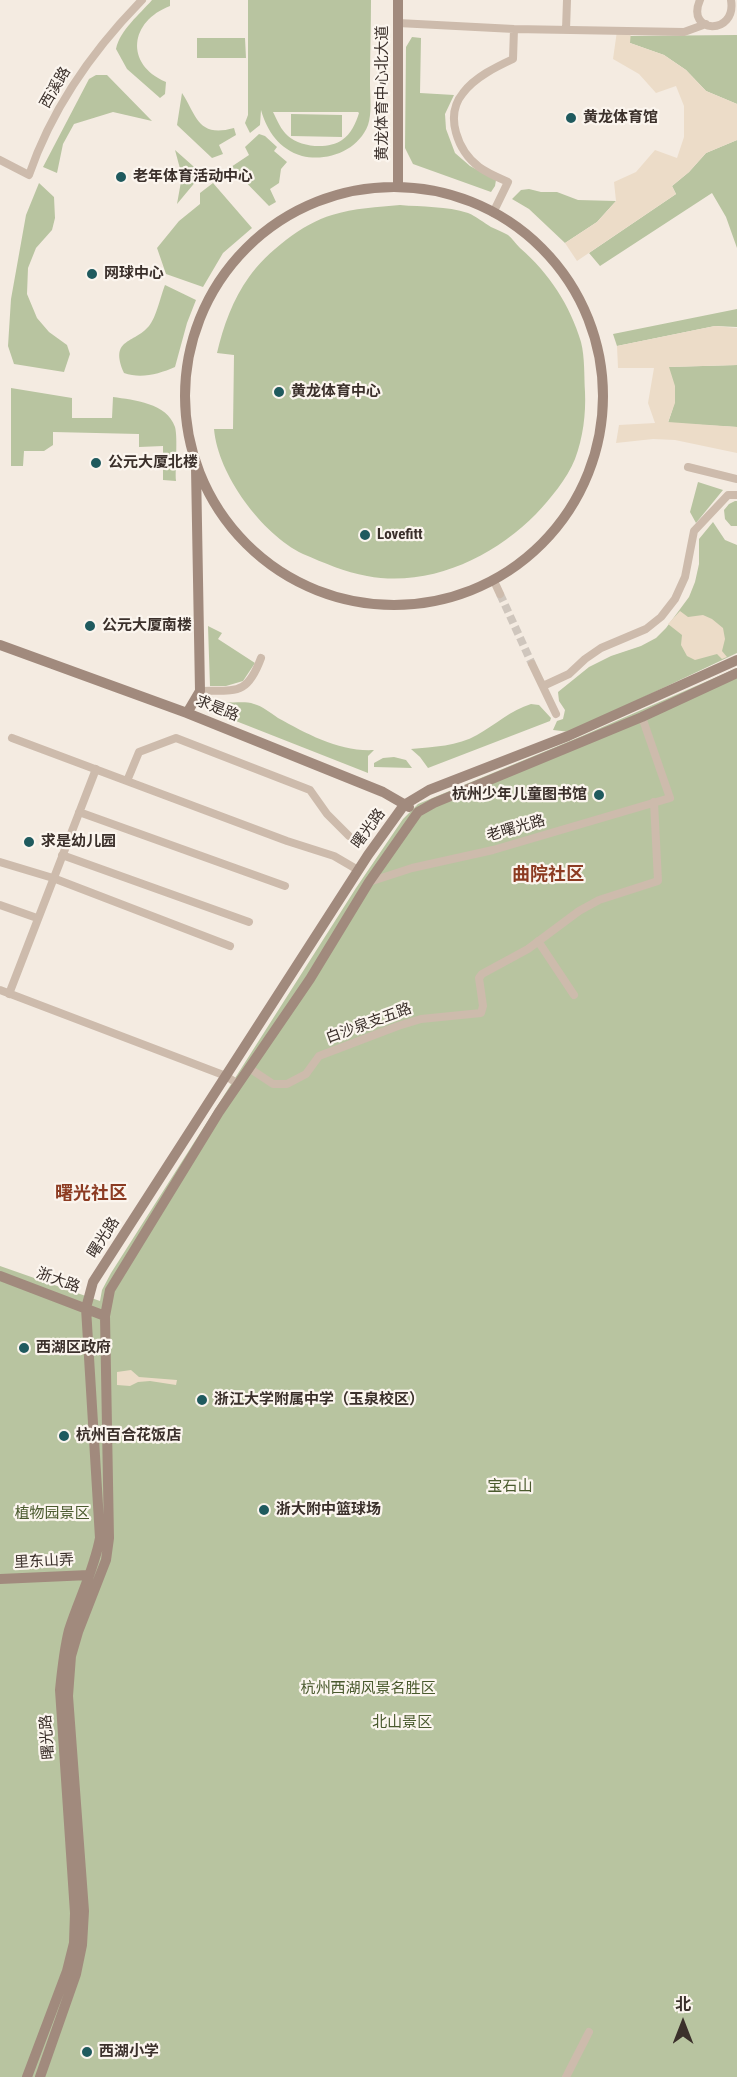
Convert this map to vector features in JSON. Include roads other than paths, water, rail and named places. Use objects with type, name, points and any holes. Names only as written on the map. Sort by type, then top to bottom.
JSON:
[{"type":"main road","name":"黄龙体育中心北大道","points":[[398,0],[398,186]]},
{"type":"main road","points":[[187,713],[200,690],[196,462],[190,431],[187,382],[190,350],[206,302],[222,274],[267,228],[316,204],[351,191],[398,186],[439,192],[493,213],[510,222],[532,239],[549,255],[573,285],[595,337],[604,388],[602,425],[593,463],[581,491],[537,549],[514,569],[494,581],[439,599],[403,604],[358,603],[314,591],[252,549],[219,515],[196,462]]},
{"type":"main road","name":"求是路","points":[[0,645],[187,713],[382,792],[418,812]]},
{"type":"main road","name":"曙光路","points":[[27,2077],[67,1971],[74,1943],[75,1912],[60,1690],[69,1630],[96,1559],[100,1538],[86,1308],[93,1282],[358,870],[405,805],[429,790],[568,736],[737,660]]},
{"type":"main road","name":"曙光路","points":[[40,2077],[76,1974],[82,1945],[84,1911],[68,1696],[71,1656],[106,1560],[110,1538],[105,1316],[110,1290],[238,1084],[310,979],[369,882],[418,812],[434,803],[642,717],[737,673]]},
{"type":"main road","name":"浙大路","points":[[0,1276],[105,1316]]},
{"type":"main road","name":"里东山弄","points":[[0,1579],[89,1575]]},
{"type":"street","name":"西溪路","points":[[0,160],[29,175],[35,157],[77,76],[117,25],[142,0]]},
{"type":"street","points":[[566,30],[567,0]]},
{"type":"street","points":[[700,0],[699,16],[712,27],[728,22],[735,12],[731,0]]},
{"type":"street","points":[[398,23],[514,29],[684,32],[706,24]]},
{"type":"street","points":[[493,213],[508,182],[479,167],[464,151],[455,130],[455,111],[462,93],[478,79],[513,59],[514,29]]},
{"type":"street","points":[[687,467],[737,479]]},
{"type":"street","points":[[543,686],[569,675],[585,659],[602,648],[645,629],[661,617],[675,599],[685,577],[694,531],[728,495],[737,495]]},
{"type":"street","points":[[494,581],[500,594]]},
{"type":"street","points":[[200,690],[234,690],[248,684],[261,658]]},
{"type":"street","points":[[532,664],[556,714]]},
{"type":"street","name":"老曙光路","points":[[369,882],[412,868],[493,850],[670,798],[642,717]]},
{"type":"street","points":[[12,738],[286,841],[334,856],[358,870]]},
{"type":"street","points":[[127,781],[139,752],[176,738],[310,790],[327,814],[349,836]]},
{"type":"street","points":[[9,994],[96,769]]},
{"type":"street","points":[[574,995],[538,941],[579,911],[599,900],[658,881],[654,802]]},
{"type":"street","points":[[79,812],[285,886]]},
{"type":"street","points":[[62,855],[249,922]]},
{"type":"street","points":[[0,862],[53,878],[230,946]]},
{"type":"street","points":[[0,905],[37,918]]},
{"type":"street","name":"白沙泉支五路","points":[[249,1068],[273,1084],[287,1084],[306,1074],[319,1056],[387,1030],[421,1019],[481,1012],[483,1006],[478,978],[538,941]]},
{"type":"street","points":[[0,990],[226,1076],[238,1084]]},
{"type":"street","points":[[566,2077],[589,2032]]},
{"type":"tunnel","points":[[500,594],[532,664]]},
{"type":"place","name":"黄龙体育馆","points":[[571,118]]},
{"type":"place","name":"老年体育活动中心","points":[[121,177]]},
{"type":"place","name":"网球中心","points":[[92,274]]},
{"type":"place","name":"黄龙体育中心","points":[[279,392]]},
{"type":"place","name":"公元大厦北楼","points":[[96,463]]},
{"type":"place","name":"Lovefitt","points":[[365,535]]},
{"type":"place","name":"公元大厦南楼","points":[[90,626]]},
{"type":"place","name":"杭州少年儿童图书馆","points":[[599,795]]},
{"type":"place","name":"求是幼儿园","points":[[29,842]]},
{"type":"place","name":"西湖区政府","points":[[24,1348]]},
{"type":"place","name":"浙江大学附属中学（玉泉校区）","points":[[202,1400]]},
{"type":"place","name":"杭州百合花饭店","points":[[64,1436]]},
{"type":"place","name":"浙大附中篮球场","points":[[264,1510]]},
{"type":"place","name":"西湖小学","points":[[87,2052]]},
{"type":"district","name":"曲院社区","points":[[548,875]]},
{"type":"district","name":"曙光社区","points":[[91,1194]]},
{"type":"park label","name":"宝石山","points":[[510,1487]]},
{"type":"park label","name":"植物园景区","points":[[52,1514]]},
{"type":"park label","name":"杭州西湖风景名胜区","points":[[368,1689]]},
{"type":"park label","name":"北山景区","points":[[402,1723]]}]
